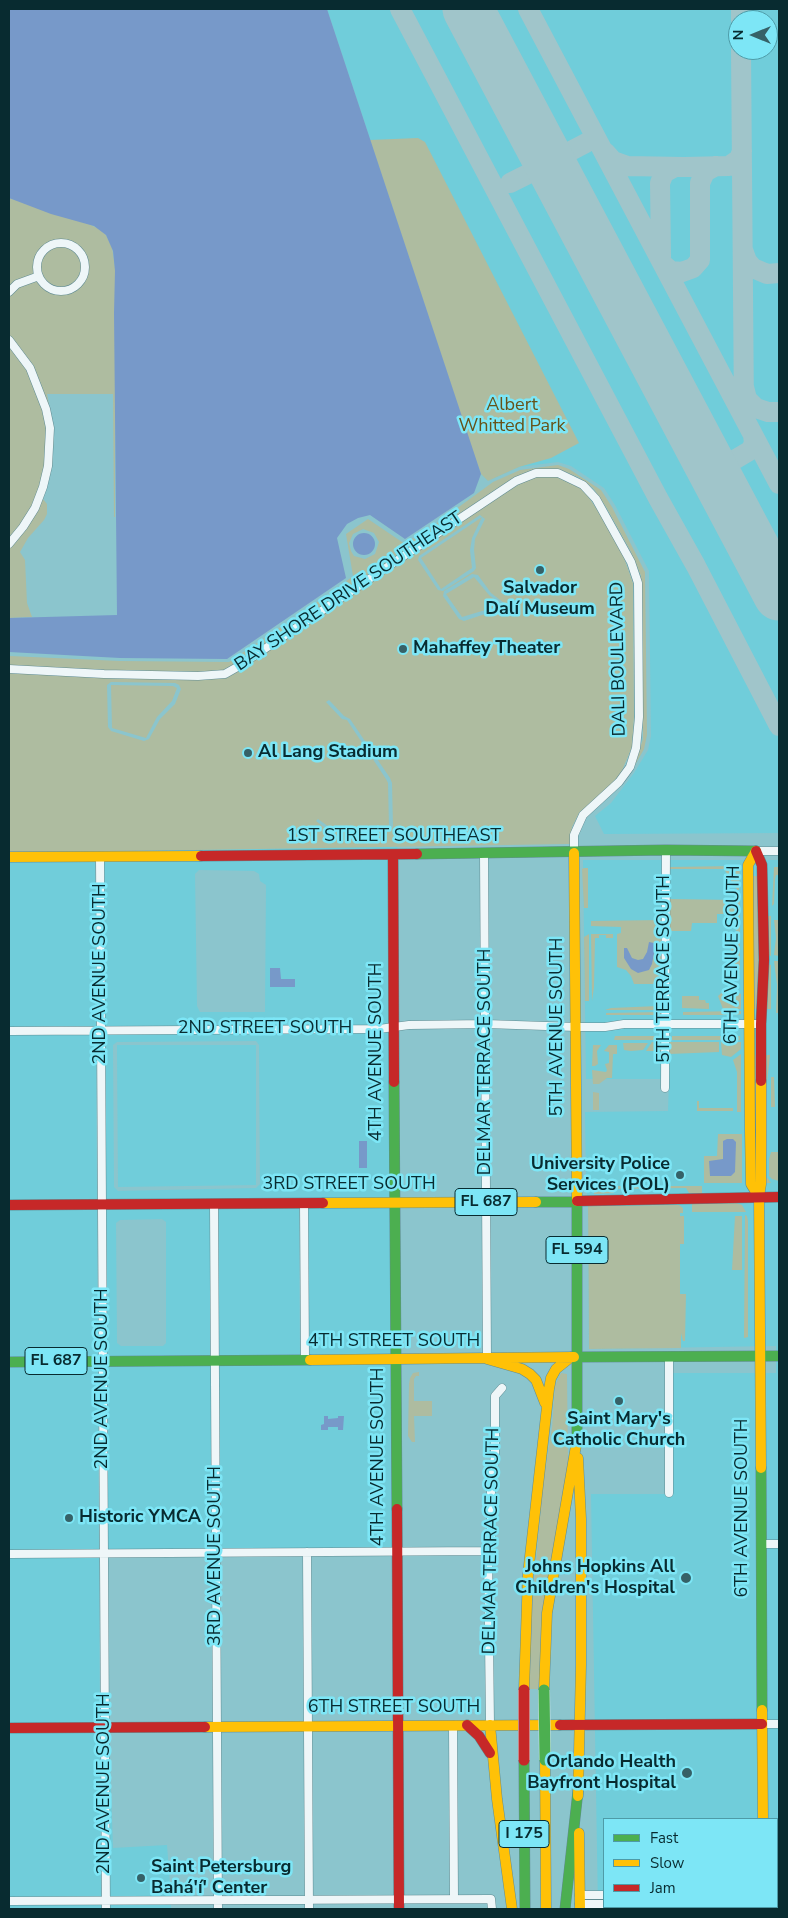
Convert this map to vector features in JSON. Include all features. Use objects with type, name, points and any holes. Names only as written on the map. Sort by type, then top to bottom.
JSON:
[{"type":"main road","name":"1ST STREET SOUTHEAST","points":[[9,857],[393,855],[666,850],[756,851]]},
{"type":"main road","name":"6TH AVENUE SOUTH","points":[[756,851],[762,866],[764,960],[755,1024],[761,1184],[759,1197],[759,1356],[763,1818]]},
{"type":"main road","name":"5TH AVENUE SOUTH","points":[[574,852],[577,1202]]},
{"type":"main road","name":"4TH AVENUE SOUTH","points":[[393,855],[399,1904]]},
{"type":"main road","name":"3RD STREET SOUTH","points":[[9,1205],[577,1202],[779,1197]]},
{"type":"main road","name":"FL 594","points":[[577,1202],[574,1357],[577,1440]]},
{"type":"main road","name":"4TH STREET SOUTH","points":[[9,1362],[779,1356]]},
{"type":"main road","points":[[547,1411],[551,1378],[561,1364],[574,1357]]},
{"type":"main road","points":[[487,1359],[522,1369],[530,1374],[536,1380],[547,1411]]},
{"type":"main road","name":"I 175","points":[[525,1909],[524,1690],[528,1574],[547,1411]]},
{"type":"main road","points":[[577,1440],[581,1519],[578,1791],[579,1903]]},
{"type":"main road","name":"I 175","points":[[546,1909],[544,1690],[547,1613],[577,1440]]},
{"type":"main road","name":"6TH STREET SOUTH","points":[[9,1728],[762,1724]]},
{"type":"main road","points":[[467,1725],[482,1739],[492,1756]]},
{"type":"main road","points":[[490,1725],[492,1756],[512,1909]]},
{"type":"main road","points":[[565,1909],[578,1791]]},
{"type":"street","points":[[64,243],[75,247],[84,260],[83,277],[76,286],[66,290],[50,288],[39,276],[38,265],[41,254],[54,244],[64,243]]},
{"type":"street","points":[[9,292],[17,284],[39,276]]},
{"type":"street","points":[[9,340],[30,368],[38,385],[50,428],[48,466],[38,501],[23,527],[9,544]]},
{"type":"street","name":"DALI BOULEVARD","points":[[504,489],[526,476],[548,472],[563,475],[583,484],[590,490],[602,509],[627,553],[637,577],[639,717],[636,748],[630,767],[619,782],[583,814],[574,836],[574,852]]},
{"type":"street","name":"BAY SHORE DRIVE SOUTHEAST","points":[[9,670],[203,676],[225,674],[504,489]]},
{"type":"street","name":"5TH TERRACE SOUTH","points":[[665,1088],[666,850]]},
{"type":"street","name":"1ST STREET SOUTHEAST","points":[[756,851],[779,851]]},
{"type":"street","name":"DELMAR TERRACE SOUTH","points":[[484,854],[487,1359]]},
{"type":"street","name":"2ND AVENUE SOUTH","points":[[100,857],[106,1905]]},
{"type":"street","name":"2ND STREET SOUTH","points":[[9,1031],[379,1029],[394,1026],[486,1024],[576,1027],[666,1023],[755,1024]]},
{"type":"street","points":[[304,1203],[305,1360]]},
{"type":"street","name":"3RD AVENUE SOUTH","points":[[214,1204],[218,1909]]},
{"type":"street","points":[[669,1357],[670,1493]]},
{"type":"street","name":"DELMAR TERRACE SOUTH","points":[[490,1725],[488,1551],[491,1536],[491,1486],[495,1455],[495,1396],[502,1388]]},
{"type":"street","points":[[761,1544],[779,1544]]},
{"type":"street","points":[[9,1554],[488,1551]]},
{"type":"street","points":[[307,1552],[309,1909]]},
{"type":"street","name":"6TH STREET SOUTH","points":[[762,1724],[779,1724]]},
{"type":"street","points":[[453,1725],[454,1899]]},
{"type":"street","points":[[579,1903],[603,1895]]},
{"type":"street","points":[[9,1901],[106,1905],[218,1900],[309,1900],[399,1904],[454,1899],[492,1899],[492,1909]]},
{"type":"street","points":[[579,1903],[603,1904]]},
{"type":"shaded area","points":[[9,9],[327,9],[481,474],[474,493],[405,539],[370,515],[358,518],[347,524],[337,538],[346,578],[227,659],[120,658],[9,652],[9,618],[117,615],[115,271],[113,251],[106,235],[94,226],[51,214],[9,198]]},
{"type":"shaded area","points":[[327,9],[779,9],[779,833],[604,834],[595,816],[611,803],[634,773],[648,750],[651,736],[649,571],[615,505],[604,488],[571,466],[558,462],[519,467],[488,481],[481,474]]},
{"type":"shaded area","points":[[364,533],[372,536],[375,544],[372,552],[364,555],[356,552],[353,544],[356,536]]},
{"type":"shaded area","points":[[397,846],[398,851],[9,853]]},
{"type":"shaded area","points":[[389,859],[390,1025],[105,1026],[104,861]],"holes":[[[199,870],[254,871],[259,874],[260,881],[266,885],[265,1012],[200,1012],[197,1006],[195,874]]]},
{"type":"shaded area","points":[[583,860],[779,860],[779,1909],[598,1909],[591,1494],[672,1494],[673,1373],[776,1373],[776,1346],[589,1349],[585,1112],[668,1111],[669,1079],[586,1079]]},
{"type":"shaded area","points":[[9,861],[95,861],[96,1026],[9,1027]]},
{"type":"shaded area","points":[[649,942],[654,943],[655,948],[652,964],[649,970],[638,973],[631,969],[624,958],[624,948],[627,948],[632,958],[643,959]]},
{"type":"shaded area","points":[[270,968],[280,968],[281,979],[295,979],[295,987],[270,987]]},
{"type":"shaded area","points":[[390,1032],[391,1199],[106,1200],[105,1034]],"holes":[[[256,1041],[259,1045],[260,1184],[256,1188],[118,1191],[114,1187],[113,1045],[117,1042]]]},
{"type":"shaded area","points":[[96,1034],[97,1200],[9,1201],[9,1035]]},
{"type":"shaded area","points":[[117,1045],[256,1045],[256,1185],[118,1187]]},
{"type":"shaded area","points":[[733,1139],[736,1142],[735,1172],[731,1176],[710,1176],[709,1161],[723,1159],[723,1141]]},
{"type":"shaded area","points":[[359,1141],[367,1141],[367,1168],[359,1168]]},
{"type":"shaded area","points":[[299,1207],[300,1356],[219,1357],[219,1208]]},
{"type":"shaded area","points":[[308,1207],[391,1207],[392,1356],[309,1356]]},
{"type":"shaded area","points":[[97,1208],[98,1357],[9,1358],[9,1209]]},
{"type":"shaded area","points":[[106,1208],[210,1208],[210,1357],[107,1357]],"holes":[[[162,1219],[166,1222],[166,1343],[163,1346],[121,1346],[117,1343],[116,1223],[120,1220]]]},
{"type":"shaded area","points":[[211,1364],[212,1549],[108,1549],[107,1365]]},
{"type":"shaded area","points":[[219,1364],[392,1364],[393,1548],[221,1549]]},
{"type":"shaded area","points":[[98,1365],[99,1550],[9,1550],[9,1366]]},
{"type":"shaded area","points":[[324,1416],[328,1416],[328,1419],[344,1416],[343,1430],[338,1430],[338,1427],[328,1427],[328,1430],[321,1430],[321,1425],[324,1424]]},
{"type":"shaded area","points":[[99,1557],[100,1723],[9,1724],[9,1558]]},
{"type":"shaded area","points":[[100,1731],[101,1897],[9,1897],[9,1732]]},
{"type":"shaded area","points":[[109,1731],[113,1848],[167,1845],[171,1897],[110,1897]]},
{"type":"shaded area","points":[[171,1904],[171,1909],[110,1909],[110,1905]]},
{"type":"shaded area","points":[[9,1905],[101,1905],[101,1909],[9,1909]]},
{"type":"green space","name":"Albert Whitted Park","points":[[418,138],[425,142],[579,443],[551,458],[519,467],[488,481],[481,474],[473,452],[370,140]]},
{"type":"green space","points":[[9,198],[89,224],[106,235],[112,247],[115,267],[115,517],[113,394],[47,394],[54,432],[52,467],[43,499],[47,504],[47,514],[28,538],[20,552],[25,560],[27,603],[32,617],[9,618]]},
{"type":"green space","points":[[558,465],[569,469],[601,490],[612,507],[645,572],[647,735],[644,749],[634,767],[643,739],[641,576],[631,552],[593,488],[578,477],[558,469],[535,469],[513,478],[237,663],[223,670],[198,672],[10,666],[10,656],[120,661],[229,662],[353,576],[346,534],[368,519],[406,543],[413,538],[415,539],[493,482],[520,470]],"holes":[[[363,529],[374,533],[379,542],[375,554],[365,559],[354,556],[349,543],[353,534]]]},
{"type":"green space","points":[[537,477],[557,477],[586,493],[623,555],[633,583],[634,717],[632,747],[621,773],[609,787],[579,813],[572,827],[570,844],[9,853],[10,673],[104,678],[198,680],[226,678],[518,484]],"holes":[[[480,515],[485,519],[475,539],[476,568],[443,591],[438,590],[418,560],[419,556]],[[472,574],[478,575],[491,593],[504,603],[503,608],[464,621],[459,619],[443,596],[444,591]],[[111,682],[175,683],[181,689],[175,704],[160,719],[149,739],[144,741],[111,731],[108,727],[107,685]],[[329,700],[344,716],[350,719],[390,778],[392,783],[393,827],[389,830],[329,831],[316,821],[318,819],[329,827],[389,827],[388,783],[386,779],[347,720],[342,719],[326,702]]]},
{"type":"green space","points":[[482,517],[472,538],[470,550],[472,568],[441,589],[421,558]]},
{"type":"green space","points":[[474,577],[489,595],[502,605],[462,617],[446,594]]},
{"type":"green space","points":[[111,685],[173,686],[177,688],[172,701],[157,717],[146,738],[112,728]]},
{"type":"green space","points":[[740,866],[739,890],[737,890],[724,869],[669,869],[668,867]]},
{"type":"green space","points":[[774,867],[779,867],[779,875],[776,875],[775,879],[774,904],[772,906]]},
{"type":"green space","points":[[588,868],[588,908],[584,908],[582,869]]},
{"type":"green space","points":[[751,876],[757,876],[757,902],[760,918],[761,966],[756,1009],[752,1009]]},
{"type":"green space","points":[[735,896],[740,896],[740,935],[734,928],[731,928],[731,916],[727,914],[717,914],[717,923],[692,923],[691,931],[670,931],[669,899],[735,900]]},
{"type":"green space","points":[[767,916],[771,916],[771,956],[767,955]]},
{"type":"green space","points":[[662,920],[663,984],[634,984],[626,970],[617,967],[617,934],[621,933],[621,927],[591,926],[591,921]]},
{"type":"green space","points":[[774,920],[779,920],[779,956],[774,955],[776,938]]},
{"type":"green space","points":[[589,934],[589,1001],[585,1001],[584,937]]},
{"type":"green space","points":[[591,934],[613,934],[613,938],[599,935],[599,938],[595,938],[592,1001]]},
{"type":"green space","points":[[733,942],[740,942],[740,975],[731,975],[731,946]]},
{"type":"green space","points":[[774,961],[779,961],[779,1013],[776,1013],[777,985]]},
{"type":"green space","points":[[767,964],[771,965],[771,1009],[764,1009]]},
{"type":"green space","points":[[728,987],[741,994],[741,1009],[723,1009],[718,996]]},
{"type":"green space","points":[[682,996],[699,996],[699,1000],[705,1000],[706,1003],[709,1003],[709,1009],[682,1008]]},
{"type":"green space","points":[[660,1002],[663,1002],[662,1010],[605,1010],[611,1008],[659,1006]]},
{"type":"green space","points":[[741,1011],[741,1014],[737,1015],[683,1015],[683,1012]]},
{"type":"green space","points":[[662,1012],[661,1015],[606,1015],[606,1013]]},
{"type":"green space","points":[[615,1036],[664,1036],[664,1040],[614,1040]]},
{"type":"green space","points":[[672,1036],[740,1036],[740,1040],[672,1040]]},
{"type":"green space","points":[[652,1042],[662,1043],[662,1051],[646,1051]]},
{"type":"green space","points":[[669,1042],[719,1042],[719,1052],[669,1054]]},
{"type":"green space","points":[[721,1042],[741,1042],[741,1049],[731,1057],[722,1055]]},
{"type":"green space","points":[[623,1043],[648,1043],[643,1050],[631,1051],[624,1050]]},
{"type":"green space","points":[[593,1045],[601,1045],[597,1051],[598,1064],[595,1066],[592,1066]]},
{"type":"green space","points":[[609,1045],[617,1045],[617,1054],[613,1054],[612,1078],[607,1078],[599,1084],[593,1084],[592,1070],[606,1072],[607,1070],[605,1064],[609,1063],[609,1052],[604,1051]]},
{"type":"green space","points":[[741,1054],[741,1112],[737,1112],[737,1072],[733,1060]]},
{"type":"green space","points":[[753,1055],[758,1055],[756,1135],[753,1117]]},
{"type":"green space","points":[[764,1055],[770,1055],[767,1083],[766,1176],[771,1183],[765,1183]]},
{"type":"green space","points":[[771,1077],[774,1077],[775,1107],[771,1107]]},
{"type":"green space","points":[[593,1092],[599,1093],[599,1110],[593,1110]]},
{"type":"green space","points":[[697,1101],[699,1101],[699,1108],[733,1108],[733,1111],[697,1111]]},
{"type":"green space","points":[[718,1134],[742,1134],[742,1183],[704,1183],[704,1156],[717,1156]]},
{"type":"green space","points":[[771,1152],[779,1152],[779,1181],[769,1176]]},
{"type":"green space","points":[[594,1186],[702,1186],[702,1193],[689,1193],[686,1188],[614,1189],[614,1193],[594,1194]]},
{"type":"green space","points":[[692,1203],[736,1203],[742,1205],[746,1212],[692,1212]]},
{"type":"green space","points":[[679,1205],[683,1208],[683,1213],[680,1213],[680,1216],[684,1216],[684,1244],[680,1244],[680,1294],[686,1294],[685,1341],[683,1341],[681,1333],[681,1348],[589,1349],[588,1206]]},
{"type":"green space","points":[[745,1215],[748,1221],[748,1337],[744,1338]]},
{"type":"green space","points":[[735,1216],[742,1216],[742,1270],[732,1270]]},
{"type":"green space","points":[[419,1372],[419,1376],[416,1376],[414,1379],[414,1401],[432,1401],[432,1416],[414,1416],[415,1442],[412,1442],[408,1436],[409,1384],[413,1373]]},
{"type":"green space","points":[[561,1373],[567,1374],[568,1463],[538,1689],[529,1689],[529,1640],[543,1484],[552,1428],[555,1386]]},
{"type":"taxiway","points":[[400,9],[779,726]]},
{"type":"taxiway","points":[[528,9],[779,484]]},
{"type":"taxiway","points":[[741,60],[744,413]]},
{"type":"taxiway","points":[[563,155],[586,143]]},
{"type":"taxiway","points":[[542,149],[543,161],[534,171],[547,169],[556,175]]},
{"type":"taxiway","points":[[542,149],[552,155],[563,155],[556,164],[556,175]]},
{"type":"taxiway","points":[[605,152],[613,161],[627,166],[684,167],[729,166],[739,159],[742,151]]},
{"type":"taxiway","points":[[664,265],[671,271],[682,272],[693,268],[700,260],[700,183],[705,172],[716,166]]},
{"type":"taxiway","points":[[661,257],[660,183],[664,173],[675,167]]},
{"type":"taxiway","points":[[510,183],[534,171]]},
{"type":"taxiway","points":[[743,250],[747,261],[753,268],[767,274],[779,273]]},
{"type":"taxiway","points":[[744,387],[747,399],[756,408],[768,412],[779,412]]},
{"type":"taxiway","points":[[724,466],[751,450],[754,443],[753,435]]},
{"type":"taxiway","points":[[703,451],[712,463],[724,466],[719,473],[720,484]]},
{"type":"runway","points":[[468,9],[779,595]]},
{"type":"traffic: fast","points":[[417,854],[666,850],[756,851]]},
{"type":"traffic: fast","points":[[394,1082],[397,1509]]},
{"type":"traffic: fast","points":[[536,1202],[577,1202],[577,1440]]},
{"type":"traffic: fast","points":[[578,1357],[779,1356]]},
{"type":"traffic: fast","points":[[9,1362],[310,1360]]},
{"type":"traffic: fast","points":[[761,1468],[762,1710]]},
{"type":"traffic: fast","points":[[544,1690],[545,1760]]},
{"type":"traffic: fast","points":[[524,1760],[525,1909]]},
{"type":"traffic: fast","points":[[565,1909],[578,1791]]},
{"type":"traffic: slow","points":[[756,851],[748,865],[750,1131],[751,1184],[759,1197]]},
{"type":"traffic: slow","points":[[574,853],[577,1201]]},
{"type":"traffic: slow","points":[[9,857],[201,856]]},
{"type":"traffic: slow","points":[[761,1081],[761,1184],[759,1197],[761,1468]]},
{"type":"traffic: slow","points":[[323,1203],[536,1202]]},
{"type":"traffic: slow","points":[[524,1690],[528,1574],[549,1389],[551,1378],[556,1369],[571,1357]]},
{"type":"traffic: slow","points":[[310,1360],[574,1357]]},
{"type":"traffic: slow","points":[[487,1359],[522,1369],[530,1374],[536,1380],[545,1403]]},
{"type":"traffic: slow","points":[[544,1690],[547,1613],[577,1440]]},
{"type":"traffic: slow","points":[[578,1458],[581,1519],[581,1665],[578,1796]]},
{"type":"traffic: slow","points":[[762,1710],[763,1818]]},
{"type":"traffic: slow","points":[[490,1725],[497,1799],[512,1909]]},
{"type":"traffic: slow","points":[[205,1727],[560,1725]]},
{"type":"traffic: slow","points":[[545,1760],[546,1909]]},
{"type":"traffic: slow","points":[[579,1833],[580,1909]]},
{"type":"traffic: jam","points":[[756,851],[762,865],[764,960],[761,1081]]},
{"type":"traffic: jam","points":[[201,856],[417,854]]},
{"type":"traffic: jam","points":[[393,855],[394,1082]]},
{"type":"traffic: jam","points":[[577,1201],[779,1197]]},
{"type":"traffic: jam","points":[[9,1205],[323,1203]]},
{"type":"traffic: jam","points":[[397,1509],[399,1909]]},
{"type":"traffic: jam","points":[[524,1690],[524,1760]]},
{"type":"traffic: jam","points":[[560,1725],[762,1724]]},
{"type":"traffic: jam","points":[[467,1725],[479,1736],[490,1753]]},
{"type":"traffic: jam","points":[[9,1728],[205,1727]]},
{"type":"place","name":"Salvador Dalí Museum","points":[[540,570]]},
{"type":"place","name":"Mahaffey Theater","points":[[403,649]]},
{"type":"place","name":"Al Lang Stadium","points":[[248,753]]},
{"type":"place","name":"University Police Services (POL)","points":[[680,1175]]},
{"type":"place","name":"Saint Mary's Catholic Church","points":[[619,1401]]},
{"type":"place","name":"Historic YMCA","points":[[69,1518]]},
{"type":"place","name":"Johns Hopkins All Children's Hospital","points":[[686,1578]]},
{"type":"place","name":"Orlando Health Bayfront Hospital","points":[[687,1773]]},
{"type":"place","name":"Saint Petersburg Bahá'í' Center","points":[[141,1878]]}]
